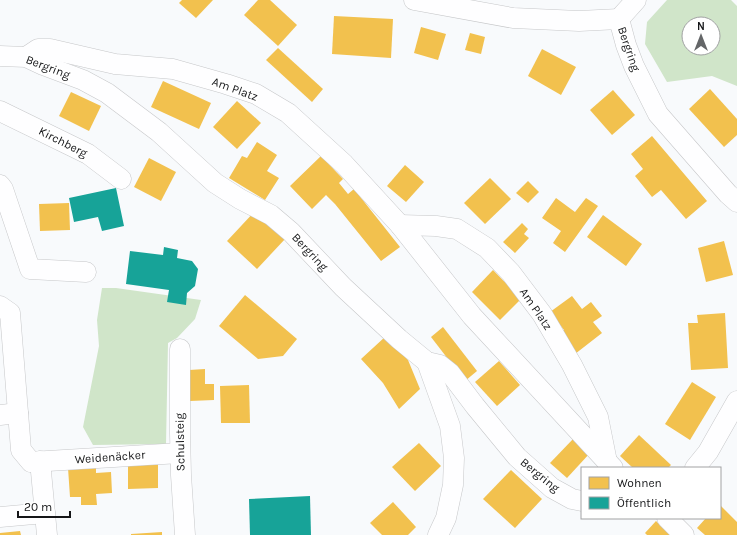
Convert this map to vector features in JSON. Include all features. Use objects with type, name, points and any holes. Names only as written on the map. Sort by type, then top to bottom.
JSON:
[{"type":"street","name":"Bergring","points":[[414,0],[514,18],[579,21],[619,19],[626,46],[634,66],[658,114],[728,194],[737,202]]},
{"type":"street","points":[[619,19],[636,0]]},
{"type":"street","name":"Am Platz","points":[[26,57],[38,49],[50,49],[115,64],[173,69],[256,94],[288,113],[344,164],[400,225],[472,316],[610,465]]},
{"type":"street","name":"Bergring","points":[[0,56],[26,57],[83,80],[107,93],[159,132],[215,183],[240,199],[271,215],[291,232],[343,287],[427,362],[440,365],[450,373],[517,457],[552,488],[572,499],[581,501]]},
{"type":"street","name":"Kirchberg","points":[[0,111],[88,154],[121,179]]},
{"type":"street","points":[[0,185],[3,188],[30,269],[86,272]]},
{"type":"street","name":"Am Platz","points":[[400,225],[436,226],[457,229],[487,248],[511,273],[542,314],[572,365],[598,417],[610,465]]},
{"type":"street","name":"Weidenäcker","points":[[0,306],[10,313],[9,414],[22,450],[31,462],[180,453]]},
{"type":"street","name":"Schulsteig","points":[[180,349],[180,453],[186,535]]},
{"type":"street","points":[[427,362],[450,426],[454,458],[453,485],[446,518],[438,535]]},
{"type":"street","points":[[696,467],[708,452],[737,401]]},
{"type":"street","points":[[40,461],[47,535]]},
{"type":"street","points":[[0,517],[45,513]]},
{"type":"street","points":[[668,519],[684,535]]},
{"type":"green space","points":[[667,0],[731,0],[737,6],[737,86],[712,76],[667,82],[645,44],[647,22]]},
{"type":"green space","points":[[102,288],[116,288],[201,300],[195,319],[177,338],[168,343],[166,444],[93,445],[83,427],[99,346],[97,320]]},
{"type":"building: Wohnen","points":[[182,0],[213,0],[196,18],[179,3]]},
{"type":"building: Wohnen","points":[[258,0],[270,0],[297,25],[278,46],[244,15]]},
{"type":"building: Wohnen","points":[[334,16],[393,19],[391,58],[332,54]]},
{"type":"building: Wohnen","points":[[421,27],[446,34],[438,60],[414,53]]},
{"type":"building: Wohnen","points":[[470,33],[485,37],[481,54],[465,50]]},
{"type":"building: Wohnen","points":[[278,48],[323,89],[312,102],[266,60]]},
{"type":"building: Wohnen","points":[[542,49],[576,67],[561,95],[528,76]]},
{"type":"building: Wohnen","points":[[163,81],[211,103],[199,129],[151,107]]},
{"type":"building: Wohnen","points":[[710,89],[737,119],[737,135],[724,147],[689,109]]},
{"type":"building: Wohnen","points":[[613,90],[635,115],[612,135],[590,110]]},
{"type":"building: Wohnen","points":[[71,92],[101,106],[89,131],[59,116]]},
{"type":"building: Wohnen","points":[[237,101],[261,123],[237,149],[213,127]]},
{"type":"building: Wohnen","points":[[652,136],[707,201],[686,219],[661,190],[652,197],[635,176],[643,169],[631,154]]},
{"type":"building: Wohnen","points":[[257,142],[277,155],[267,171],[279,178],[265,200],[229,178],[242,156],[247,158]]},
{"type":"building: Wohnen","points":[[321,156],[343,179],[339,183],[348,194],[354,189],[400,247],[381,261],[326,195],[312,209],[290,186]]},
{"type":"building: Wohnen","points":[[149,158],[176,172],[161,201],[134,187]]},
{"type":"building: Wohnen","points":[[405,165],[424,182],[406,202],[387,186]]},
{"type":"building: Wohnen","points":[[490,178],[511,199],[485,224],[464,203]]},
{"type":"building: Wohnen","points":[[528,181],[539,192],[528,203],[516,193]]},
{"type":"building: Wohnen","points":[[556,198],[575,212],[586,198],[598,206],[565,252],[553,243],[561,231],[542,218]]},
{"type":"building: Wohnen","points":[[69,203],[70,230],[40,231],[39,204]]},
{"type":"building: Wohnen","points":[[256,210],[286,238],[257,269],[227,241]]},
{"type":"building: Wohnen","points":[[603,215],[642,244],[626,266],[587,237]]},
{"type":"building: Wohnen","points":[[522,223],[528,229],[524,234],[529,238],[515,253],[503,242]]},
{"type":"building: Wohnen","points":[[724,241],[733,275],[706,282],[698,248]]},
{"type":"building: Wohnen","points":[[493,270],[521,299],[500,320],[472,292]]},
{"type":"building: Wohnen","points":[[245,295],[297,339],[283,356],[258,359],[219,326]]},
{"type":"building: Wohnen","points":[[572,296],[582,309],[591,302],[602,316],[593,322],[602,333],[575,354],[559,333],[564,330],[550,312]]},
{"type":"building: Wohnen","points":[[725,313],[728,368],[691,370],[688,323],[698,323],[697,315]]},
{"type":"building: Wohnen","points":[[443,327],[477,371],[465,381],[431,337]]},
{"type":"building: Wohnen","points":[[386,336],[408,360],[420,389],[399,409],[383,383],[361,359]]},
{"type":"building: Wohnen","points":[[499,361],[520,385],[497,406],[475,382]]},
{"type":"building: Wohnen","points":[[205,369],[205,384],[214,384],[214,400],[190,401],[189,370]]},
{"type":"building: Wohnen","points":[[692,382],[716,397],[690,440],[665,424]]},
{"type":"building: Wohnen","points":[[249,385],[250,423],[221,423],[220,386]]},
{"type":"building: Wohnen","points":[[639,435],[671,465],[669,467],[632,467],[620,456]]},
{"type":"building: Wohnen","points":[[574,438],[590,453],[567,478],[550,463]]},
{"type":"building: Wohnen","points":[[419,443],[441,466],[415,491],[392,467]]},
{"type":"building: Wohnen","points":[[128,464],[158,464],[158,488],[128,489]]},
{"type":"building: Wohnen","points":[[96,466],[96,473],[111,472],[112,493],[96,494],[97,505],[81,505],[81,497],[70,497],[68,468]]},
{"type":"building: Wohnen","points":[[511,470],[542,499],[515,528],[483,499]]},
{"type":"building: Wohnen","points":[[393,502],[416,527],[408,535],[382,535],[370,523]]},
{"type":"building: Wohnen","points":[[721,506],[737,522],[737,535],[705,535],[697,528],[705,519],[721,519]]},
{"type":"building: Wohnen","points":[[656,521],[670,535],[647,535],[645,533]]},
{"type":"building: Wohnen","points":[[20,531],[21,535],[0,535],[0,533]]},
{"type":"building: Wohnen","points":[[162,532],[162,535],[131,535],[131,534]]},
{"type":"building: Öffentlich","points":[[116,188],[124,226],[102,231],[98,217],[74,222],[69,198]]},
{"type":"building: Öffentlich","points":[[164,247],[178,250],[177,258],[192,261],[198,269],[195,286],[187,293],[186,305],[167,302],[169,290],[126,284],[130,251],[163,255]]},
{"type":"building: Öffentlich","points":[[310,496],[311,535],[250,535],[249,499]]}]
